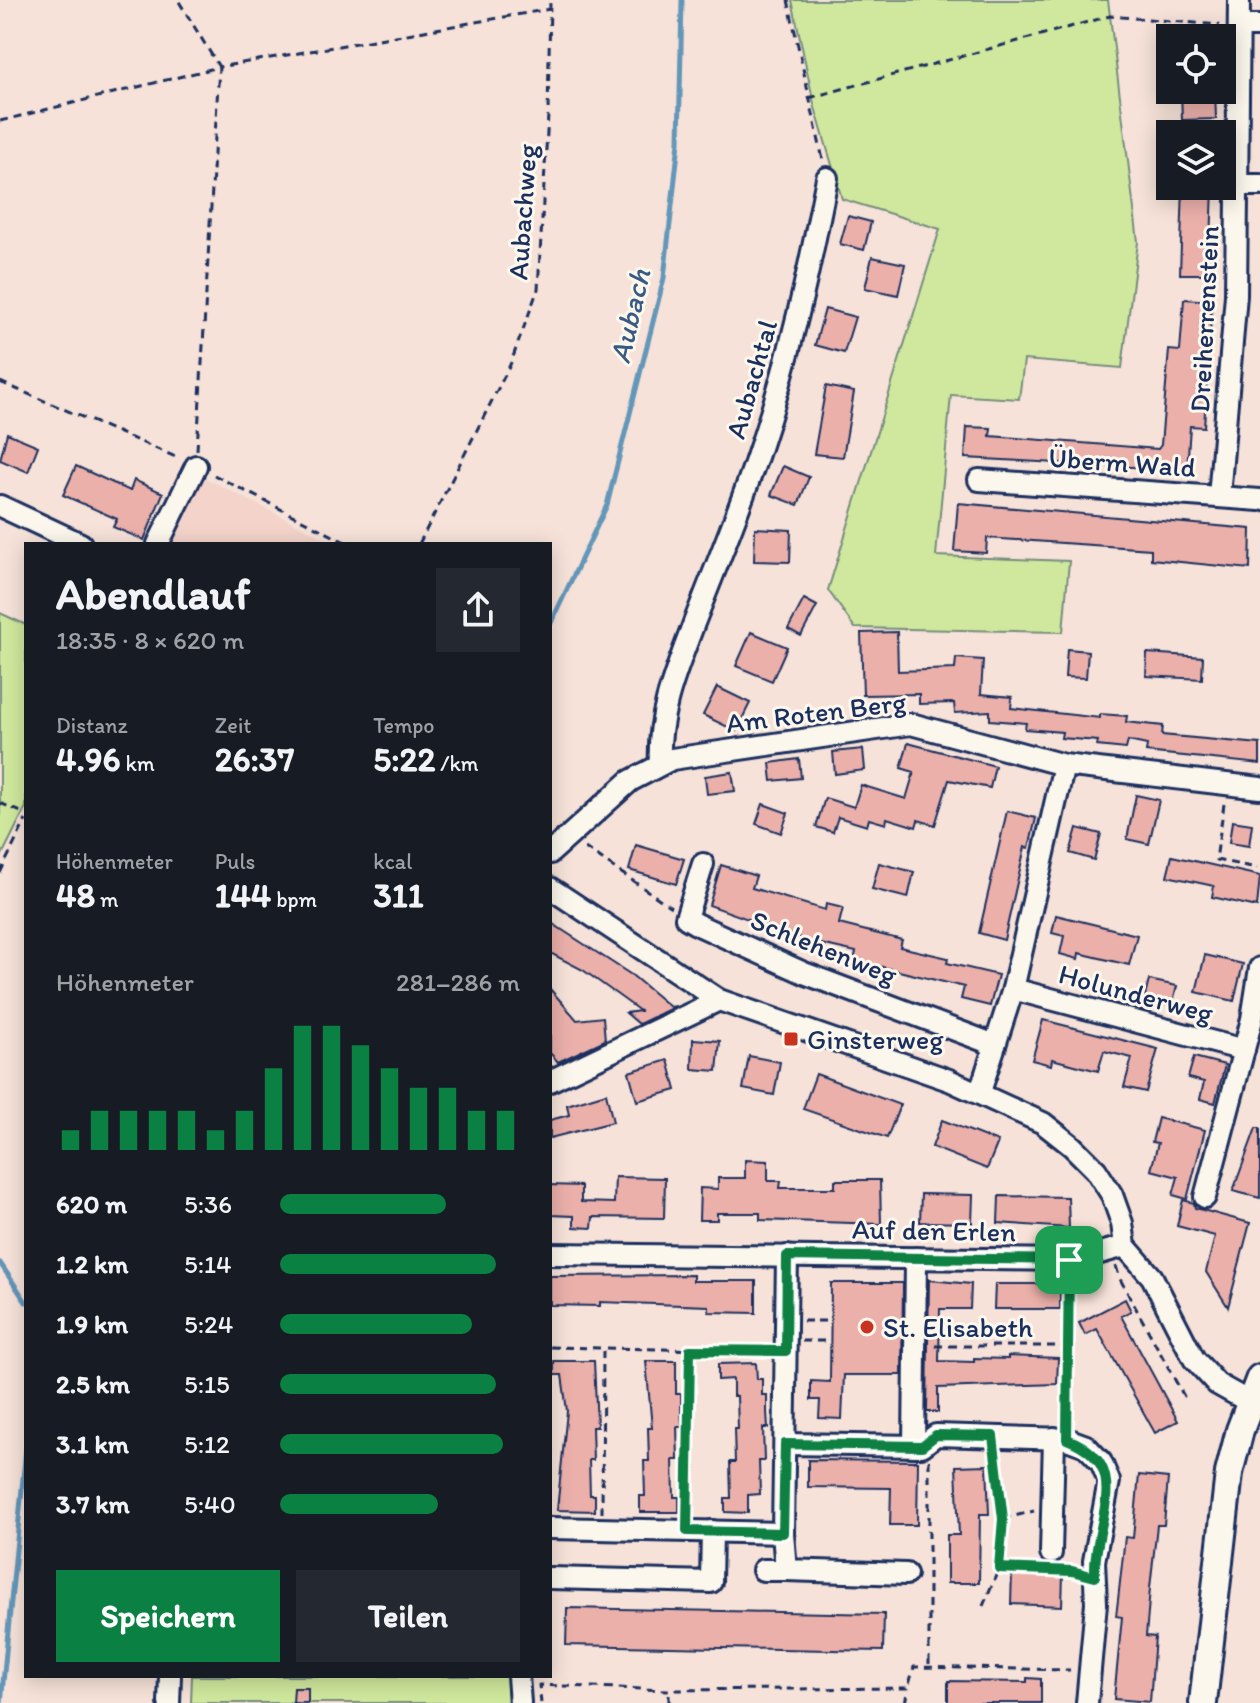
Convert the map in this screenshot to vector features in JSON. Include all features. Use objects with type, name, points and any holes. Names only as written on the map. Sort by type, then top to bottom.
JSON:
[{"type":"main road","points":[[1203,1703],[1229,1473],[1255,1391]]},
{"type":"street","name":"Dreiherrenstein","points":[[1219,497],[1236,295],[1237,185],[1250,26],[1239,0]]},
{"type":"street","name":"Aubachtal","points":[[660,764],[658,731],[677,669],[758,454],[784,373],[827,178]]},
{"type":"street","points":[[1237,185],[1260,185]]},
{"type":"street","points":[[159,542],[196,466]]},
{"type":"street","name":"Überm Wald","points":[[979,480],[1260,500]]},
{"type":"street","points":[[0,506],[77,542]]},
{"type":"street","name":"Am Roten Berg","points":[[552,851],[630,781],[672,759],[911,724],[1064,765],[1260,788]]},
{"type":"street","points":[[980,1092],[1013,989],[1064,765]]},
{"type":"street","points":[[686,918],[703,864]]},
{"type":"street","points":[[552,889],[719,1000],[980,1092],[1043,1123],[1096,1170],[1112,1195],[1122,1223],[1119,1248],[1152,1277],[1204,1371],[1217,1384],[1255,1391]]},
{"type":"street","name":"Schlehenweg","points":[[686,918],[804,973],[995,1045]]},
{"type":"street","name":"Holunderweg","points":[[1205,1197],[1244,1050],[1260,968]]},
{"type":"street","name":"Holunderweg","points":[[1013,989],[1244,1050]]},
{"type":"street","points":[[552,1080],[719,1000]]},
{"type":"street","name":"Auf den Erlen","points":[[552,1254],[1069,1260],[1119,1248]]},
{"type":"street","points":[[786,1570],[783,1533],[787,1256]]},
{"type":"street","points":[[916,1258],[915,1346],[922,1444]]},
{"type":"street","points":[[785,1444],[922,1444],[936,1435],[1060,1438],[1086,1446],[1101,1462],[1109,1481],[1094,1561],[1087,1703]]},
{"type":"street","points":[[1051,1553],[1052,1506],[1060,1438]]},
{"type":"street","points":[[552,1528],[783,1533]]},
{"type":"street","points":[[552,1578],[711,1582],[712,1531]]},
{"type":"street","points":[[763,1570],[906,1574]]},
{"type":"street","points":[[169,1703],[170,1678]]},
{"type":"street","points":[[518,1678],[520,1703]]},
{"type":"path","points":[[178,0],[219,67],[196,466]]},
{"type":"path","name":"Aubachweg","points":[[420,542],[510,365],[538,289],[550,0]]},
{"type":"path","points":[[788,0],[827,178]]},
{"type":"path","points":[[0,121],[219,67],[550,9]]},
{"type":"path","points":[[809,98],[1110,16],[1250,26]]},
{"type":"path","points":[[0,382],[196,466],[345,542]]},
{"type":"path","points":[[1227,784],[1216,860],[1257,868]]},
{"type":"path","points":[[0,803],[24,816]]},
{"type":"path","points":[[0,873],[24,821]]},
{"type":"path","points":[[568,837],[686,918]]},
{"type":"path","points":[[1119,1248],[1120,1279],[1186,1400]]},
{"type":"path","points":[[1060,1438],[1069,1260]]},
{"type":"path","points":[[786,1338],[831,1321]]},
{"type":"path","points":[[552,1347],[690,1350],[786,1338],[831,1341]]},
{"type":"path","points":[[915,1346],[1067,1346]]},
{"type":"path","points":[[602,1529],[603,1348]]},
{"type":"path","points":[[687,1531],[690,1350]]},
{"type":"path","points":[[983,1606],[999,1568],[1003,1519],[993,1436]]},
{"type":"path","points":[[922,1444],[929,1667]]},
{"type":"path","points":[[1003,1519],[1052,1506]]},
{"type":"path","points":[[999,1568],[1072,1571],[1095,1577]]},
{"type":"path","points":[[905,1703],[914,1667],[1090,1671]]},
{"type":"path","points":[[541,1703],[539,1685],[669,1690],[908,1688]]},
{"type":"path","points":[[669,1690],[669,1703]]},
{"type":"shaded area","points":[[189,470],[332,542],[155,542]]},
{"type":"green space","points":[[792,0],[1108,0],[1138,242],[1122,368],[1024,360],[1019,399],[951,395],[936,556],[1069,561],[1063,632],[855,628],[828,590],[940,229],[842,199],[814,104]]},
{"type":"green space","points":[[0,613],[24,624],[24,811],[0,859]]},
{"type":"green space","points":[[192,1678],[513,1678],[515,1703],[191,1703]]},
{"type":"building","points":[[1181,104],[1215,104],[1216,119],[1182,120]]},
{"type":"building","points":[[1183,200],[1213,200],[1210,274],[1180,274]]},
{"type":"building","points":[[848,216],[871,222],[864,250],[840,244]]},
{"type":"building","points":[[872,257],[905,264],[898,295],[865,288]]},
{"type":"building","points":[[1184,299],[1212,301],[1204,427],[1190,426],[1187,470],[965,458],[967,427],[991,428],[990,436],[1158,449],[1161,445],[1169,350],[1180,351]]},
{"type":"building","points":[[825,309],[855,317],[844,353],[815,345]]},
{"type":"building","points":[[826,386],[854,392],[843,457],[814,454]]},
{"type":"building","points":[[7,433],[38,446],[28,472],[0,460]]},
{"type":"building","points":[[76,466],[130,491],[134,480],[163,493],[144,540],[113,527],[117,519],[63,495]]},
{"type":"building","points":[[783,466],[809,477],[798,505],[771,495]]},
{"type":"building","points":[[958,503],[1251,529],[1250,569],[1151,559],[1151,549],[987,538],[986,553],[954,551]]},
{"type":"building","points":[[755,528],[791,530],[790,562],[754,561]]},
{"type":"building","points":[[804,599],[817,606],[801,636],[788,629]]},
{"type":"building","points":[[751,632],[787,647],[772,681],[736,666]]},
{"type":"building","points":[[897,632],[898,671],[955,669],[956,658],[983,660],[981,694],[1012,697],[1011,708],[1100,718],[1100,714],[1127,716],[1126,722],[1163,726],[1162,735],[1260,744],[1260,764],[1146,752],[1147,745],[1128,741],[1126,749],[1097,746],[1098,741],[1061,738],[1062,732],[1025,729],[1026,723],[990,720],[990,711],[955,713],[954,703],[919,704],[919,694],[863,695],[861,633]]},
{"type":"building","points":[[1067,649],[1088,651],[1086,678],[1065,677]]},
{"type":"building","points":[[1147,653],[1203,657],[1202,679],[1146,676]]},
{"type":"building","points":[[717,687],[750,703],[736,731],[703,715]]},
{"type":"building","points":[[908,743],[995,766],[990,788],[949,780],[935,825],[918,820],[916,827],[887,818],[886,824],[869,819],[867,826],[838,817],[833,832],[816,827],[825,798],[854,807],[861,785],[906,799],[914,772],[901,768]]},
{"type":"building","points":[[863,749],[865,770],[835,774],[833,752]]},
{"type":"building","points":[[799,759],[801,778],[772,781],[770,763]]},
{"type":"building","points":[[732,772],[735,791],[707,794],[705,776]]},
{"type":"building","points":[[1136,795],[1159,800],[1149,844],[1127,839]]},
{"type":"building","points":[[763,804],[788,813],[781,833],[756,824]]},
{"type":"building","points":[[1007,811],[1036,818],[1029,848],[1025,847],[1004,940],[979,933]]},
{"type":"building","points":[[1232,821],[1252,824],[1249,846],[1229,843]]},
{"type":"building","points":[[1077,828],[1101,834],[1094,860],[1070,853]]},
{"type":"building","points":[[636,845],[684,859],[676,884],[629,870]]},
{"type":"building","points":[[1172,856],[1260,876],[1257,907],[1212,897],[1214,886],[1167,876]]},
{"type":"building","points":[[879,863],[914,872],[908,898],[872,889]]},
{"type":"building","points":[[721,865],[756,876],[752,888],[825,910],[826,904],[843,908],[839,924],[902,940],[900,947],[948,958],[947,963],[998,975],[990,1006],[961,999],[964,987],[854,960],[856,952],[812,942],[709,905]]},
{"type":"building","points":[[1056,915],[1137,935],[1129,965],[1079,953],[1078,959],[1060,954],[1064,936],[1052,933]]},
{"type":"building","points":[[552,923],[633,976],[670,1007],[676,1006],[639,1024],[626,1013],[640,1011],[583,970],[552,954]]},
{"type":"building","points":[[1205,955],[1243,964],[1234,1001],[1196,992]]},
{"type":"building","points":[[1149,980],[1177,986],[1172,1006],[1144,1000]]},
{"type":"building","points":[[552,991],[577,1020],[603,1017],[605,1040],[558,1062],[552,1055]]},
{"type":"building","points":[[1043,1020],[1158,1049],[1146,1092],[1124,1087],[1132,1058],[1104,1051],[1098,1071],[1052,1059],[1051,1065],[1032,1060]]},
{"type":"building","points":[[693,1039],[720,1041],[717,1071],[692,1069]]},
{"type":"building","points":[[749,1056],[780,1062],[774,1095],[743,1089]]},
{"type":"building","points":[[1194,1057],[1225,1065],[1215,1103],[1200,1099],[1204,1082],[1188,1078]]},
{"type":"building","points":[[668,1060],[676,1090],[637,1101],[629,1072]]},
{"type":"building","points":[[816,1074],[900,1105],[887,1138],[803,1109]]},
{"type":"building","points":[[606,1093],[613,1122],[552,1137],[552,1119],[569,1115],[567,1105]]},
{"type":"building","points":[[1158,1118],[1205,1130],[1187,1199],[1173,1195],[1178,1177],[1151,1170],[1158,1143],[1152,1142]]},
{"type":"building","points":[[942,1120],[998,1142],[987,1169],[932,1147]]},
{"type":"building","points":[[1256,1128],[1260,1128],[1260,1198],[1233,1191]]},
{"type":"building","points":[[745,1160],[768,1161],[768,1181],[781,1181],[780,1188],[835,1188],[835,1180],[880,1180],[881,1224],[760,1220],[760,1213],[717,1213],[717,1220],[699,1220],[700,1188],[718,1189],[718,1178],[745,1178]]},
{"type":"building","points":[[615,1177],[665,1178],[664,1218],[593,1217],[592,1228],[574,1227],[574,1216],[552,1215],[552,1185],[581,1186],[581,1202],[614,1203]]},
{"type":"building","points":[[921,1194],[973,1195],[972,1223],[920,1222]]},
{"type":"building","points":[[999,1196],[1068,1197],[1069,1228],[998,1223]]},
{"type":"building","points":[[1183,1200],[1194,1203],[1195,1208],[1250,1223],[1228,1307],[1206,1272],[1215,1236],[1177,1226]]},
{"type":"building","points":[[693,1275],[693,1281],[756,1281],[756,1313],[709,1312],[709,1306],[600,1302],[600,1306],[552,1305],[552,1276]]},
{"type":"building","points":[[929,1280],[971,1284],[970,1309],[940,1309],[939,1361],[974,1362],[974,1358],[1008,1359],[1008,1356],[1058,1358],[1057,1384],[938,1388],[938,1412],[927,1412]]},
{"type":"building","name":"St. Elisabeth","points":[[831,1283],[903,1283],[902,1375],[844,1375],[842,1419],[819,1418],[820,1400],[811,1400],[811,1381],[830,1382]]},
{"type":"building","points":[[995,1284],[1060,1284],[1060,1309],[994,1309]]},
{"type":"building","points":[[1125,1299],[1131,1311],[1121,1316],[1178,1421],[1155,1433],[1097,1329],[1085,1335],[1079,1323]]},
{"type":"building","points":[[554,1361],[594,1361],[597,1427],[592,1427],[593,1460],[589,1460],[590,1495],[595,1495],[595,1511],[557,1510],[567,1411],[562,1375],[554,1375]]},
{"type":"building","points":[[646,1361],[676,1361],[676,1394],[681,1394],[682,1427],[677,1427],[678,1460],[673,1460],[674,1497],[679,1497],[679,1512],[640,1512],[640,1496],[645,1496],[644,1461],[649,1461],[648,1428],[652,1428]]},
{"type":"building","points":[[756,1363],[757,1379],[762,1379],[762,1395],[767,1395],[768,1428],[763,1428],[764,1461],[759,1461],[760,1494],[748,1495],[748,1513],[725,1512],[725,1498],[731,1498],[730,1462],[735,1462],[737,1396],[733,1396],[733,1379],[718,1380],[718,1364]]},
{"type":"building","points":[[808,1460],[918,1461],[917,1525],[890,1525],[891,1488],[808,1487]]},
{"type":"building","points":[[987,1465],[989,1514],[980,1514],[979,1583],[947,1583],[947,1535],[959,1535],[956,1466]]},
{"type":"building","points":[[1139,1475],[1168,1478],[1164,1525],[1157,1525],[1146,1636],[1155,1637],[1150,1702],[1114,1699],[1122,1617],[1116,1616],[1125,1537],[1133,1538]]},
{"type":"building","points":[[1012,1572],[1063,1574],[1062,1606],[1011,1604]]},
{"type":"building","points":[[567,1608],[884,1614],[883,1651],[566,1645]]},
{"type":"building","points":[[1027,1678],[1041,1679],[1041,1703],[948,1703],[948,1681],[1027,1682]]},
{"type":"building","points":[[294,1688],[308,1688],[308,1703],[293,1703]]},
{"type":"waterway","name":"Aubach","points":[[552,621],[607,505],[664,278],[679,142],[682,0]]},
{"type":"waterway","points":[[0,1263],[24,1299]]},
{"type":"waterway","points":[[1,1703],[24,1468]]},
{"type":"place","name":"Ginsterweg","points":[[791,1039]]},
{"type":"place","name":"St. Elisabeth","points":[[867,1327]]},
{"type":"route","points":[[787,1256],[1069,1260],[1067,1439],[1086,1446],[1101,1462],[1109,1481],[1094,1561],[1095,1577],[1072,1571],[999,1568],[1003,1519],[993,1436],[936,1435],[922,1446],[785,1444],[783,1533],[687,1531],[690,1350],[786,1351],[787,1256]]}]
